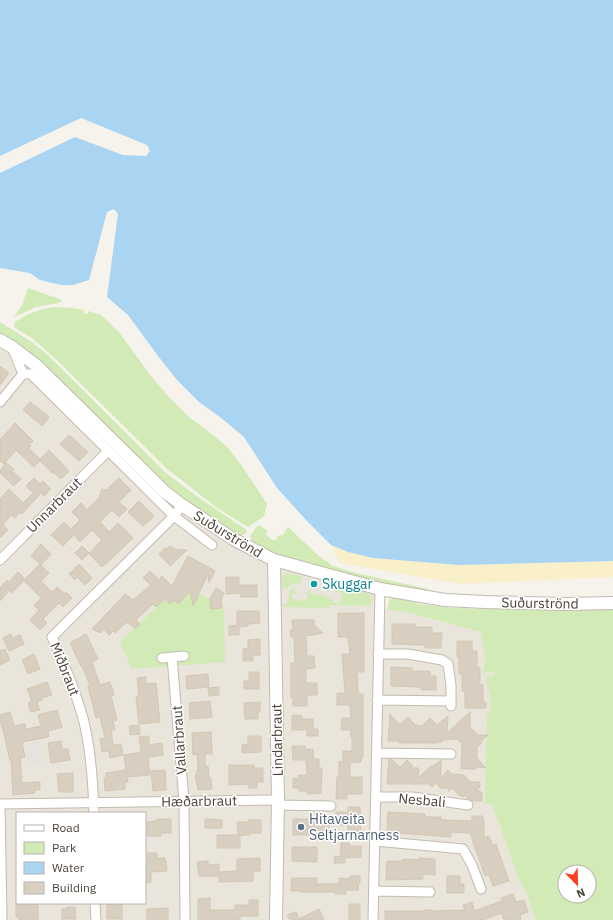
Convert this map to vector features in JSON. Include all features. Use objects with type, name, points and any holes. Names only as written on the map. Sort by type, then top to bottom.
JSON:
[{"type":"street","name":"Suðurströnd","points":[[0,340],[37,366],[165,492],[233,539],[274,560],[380,589],[445,600],[563,604],[613,602]]},
{"type":"street","points":[[12,347],[23,374]]},
{"type":"street","points":[[0,402],[23,374]]},
{"type":"street","points":[[23,374],[31,374],[174,516],[212,545]]},
{"type":"street","name":"Unnarbraut","points":[[0,560],[108,451]]},
{"type":"street","name":"Miðbraut","points":[[94,808],[89,750],[84,720],[68,673],[52,637],[174,516],[182,505]]},
{"type":"street","name":"Lindarbraut","points":[[274,560],[278,803],[276,920]]},
{"type":"street","points":[[373,920],[380,589]]},
{"type":"street","points":[[377,700],[451,704],[451,685],[448,664],[442,660],[408,654],[378,654]]},
{"type":"street","points":[[162,658],[184,656]]},
{"type":"street","name":"Vallarbraut","points":[[172,657],[184,801],[185,920]]},
{"type":"street","points":[[377,753],[450,754]]},
{"type":"street","name":"Nesbali","points":[[376,797],[412,797],[468,805]]},
{"type":"street","name":"Hæðarbraut","points":[[0,804],[94,808],[184,801],[331,806]]},
{"type":"street","points":[[0,804],[2,920]]},
{"type":"street","points":[[375,841],[463,849],[472,865],[481,890]]},
{"type":"street","points":[[374,891],[430,892]]},
{"type":"street","points":[[96,904],[96,920]]},
{"type":"shaded area","points":[[0,340],[233,539],[380,589],[387,610],[402,611],[481,632],[485,657],[483,673],[495,672],[495,675],[487,676],[491,708],[486,804],[492,804],[519,880],[525,889],[536,920],[0,920]]},
{"type":"shaded area","points":[[38,738],[42,762],[27,764],[24,751],[29,750],[28,741]]},
{"type":"green space","points":[[28,288],[62,300],[59,303],[36,307],[14,317],[23,303]]},
{"type":"green space","points":[[54,307],[74,308],[84,310],[83,313],[87,314],[89,311],[101,315],[118,331],[154,380],[169,397],[189,417],[228,448],[242,466],[267,504],[264,516],[248,527],[217,508],[166,468],[61,364],[33,339],[14,327],[15,322],[24,317]]},
{"type":"green space","points":[[0,322],[32,342],[48,355],[166,473],[202,500],[244,528],[247,531],[245,534],[239,537],[166,487],[0,335]]},
{"type":"green space","points":[[258,525],[267,530],[266,535],[270,537],[271,540],[277,540],[277,536],[283,535],[288,527],[319,556],[333,566],[356,573],[428,589],[427,593],[403,589],[286,560],[253,544],[250,536]]},
{"type":"green space","points":[[286,573],[302,576],[301,582],[290,585],[287,589],[282,588],[282,576]]},
{"type":"green space","points":[[182,585],[210,599],[211,609],[224,608],[225,662],[132,669],[120,642],[165,599],[170,604],[174,600],[178,604],[186,595],[178,586]]},
{"type":"green space","points":[[335,585],[369,594],[372,597],[371,606],[329,605],[329,608],[283,607],[283,604],[287,604],[290,591],[294,586],[296,592],[295,595],[292,594],[292,597],[296,602],[299,599],[306,600],[308,596],[306,593],[309,591],[310,594],[320,596],[324,595],[329,599],[332,598],[333,603],[338,603],[342,599],[339,592],[335,592]]},
{"type":"green space","points":[[392,598],[404,598],[419,604],[453,608],[613,607],[613,920],[536,920],[525,889],[519,880],[492,804],[485,804],[487,714],[490,713],[490,691],[488,690],[486,676],[495,675],[495,672],[483,673],[485,657],[481,632],[402,611],[387,610],[389,600]]},
{"type":"sand","points":[[331,545],[348,552],[373,558],[459,565],[613,561],[613,577],[460,584],[340,563]]},
{"type":"water","points":[[0,0],[613,0],[613,561],[459,565],[373,558],[348,552],[331,545],[277,488],[244,437],[199,402],[177,380],[128,315],[107,297],[118,214],[114,209],[107,212],[89,280],[73,285],[61,285],[40,280],[30,273],[0,268],[0,173],[75,137],[123,155],[146,156],[150,151],[147,145],[81,118],[0,156]]},
{"type":"building","points":[[0,366],[9,373],[0,385]]},
{"type":"building","points":[[30,402],[49,417],[42,426],[23,410]]},
{"type":"building","points":[[15,423],[33,441],[29,444],[31,446],[29,448],[40,459],[49,450],[69,471],[61,479],[53,472],[52,473],[40,461],[34,467],[16,450],[4,464],[0,461],[0,440]]},
{"type":"building","points":[[69,435],[88,452],[79,461],[60,444]]},
{"type":"building","points":[[6,463],[14,469],[12,471],[21,479],[14,486],[0,473]]},
{"type":"building","points":[[34,478],[40,484],[43,481],[51,489],[44,496],[41,493],[22,514],[20,512],[15,518],[11,515],[3,525],[8,530],[0,538],[0,499],[9,489],[23,503],[33,493],[26,486]]},
{"type":"building","points":[[119,478],[131,490],[119,502],[127,509],[119,517],[112,510],[100,522],[109,532],[118,523],[133,538],[102,567],[89,554],[102,540],[92,530],[80,542],[74,535],[63,546],[51,535],[64,522],[71,529],[80,520],[72,512],[81,503],[87,510],[99,498],[102,489],[106,490]]},
{"type":"building","points":[[139,501],[154,516],[143,526],[128,512]]},
{"type":"building","points":[[41,544],[51,554],[41,565],[49,573],[41,581],[52,592],[57,587],[65,594],[66,592],[72,598],[63,607],[59,603],[43,619],[47,623],[40,630],[30,620],[39,610],[34,605],[41,598],[24,581],[12,593],[10,590],[0,601],[0,588],[7,580],[9,582],[18,572],[25,579],[40,564],[31,556]]},
{"type":"building","points":[[82,546],[89,553],[82,560],[75,553]]},
{"type":"building","points":[[170,546],[174,549],[187,550],[170,566],[159,554],[165,548],[166,549]]},
{"type":"building","points":[[188,556],[215,571],[209,583],[208,574],[193,606],[190,591],[178,604],[174,600],[170,604],[165,599],[156,607],[153,604],[136,620],[140,624],[135,629],[127,622],[115,633],[113,631],[109,635],[104,629],[100,633],[92,629],[125,594],[133,600],[151,585],[143,578],[150,571],[159,580],[162,576],[172,586]]},
{"type":"building","points":[[79,564],[92,578],[85,585],[77,577],[75,580],[69,574]]},
{"type":"building","points":[[226,577],[239,577],[239,585],[257,585],[257,597],[241,597],[241,593],[226,594]]},
{"type":"building","points":[[216,588],[224,593],[221,600],[222,608],[211,609],[210,599]]},
{"type":"building","points":[[237,611],[259,611],[260,623],[248,624],[248,626],[239,627],[239,635],[229,635],[229,626],[237,625]]},
{"type":"building","points":[[338,613],[364,613],[364,672],[357,672],[358,694],[363,694],[363,758],[361,758],[361,762],[350,763],[350,777],[362,777],[362,794],[347,794],[347,799],[336,799],[337,777],[339,777],[339,761],[343,762],[343,751],[352,751],[352,737],[350,730],[341,730],[342,718],[351,718],[350,705],[337,705],[337,693],[345,693],[342,654],[350,654],[348,637],[338,637]]},
{"type":"building","points":[[292,620],[314,620],[314,625],[323,633],[306,636],[307,656],[314,656],[315,668],[306,669],[306,683],[317,683],[317,695],[307,695],[307,706],[293,706],[293,698],[291,698],[291,663],[295,663],[294,637],[291,637],[290,630],[293,630]]},
{"type":"building","points":[[392,624],[415,624],[415,627],[432,627],[432,633],[442,633],[441,648],[425,648],[425,645],[392,644]]},
{"type":"building","points":[[11,634],[12,638],[20,635],[24,644],[9,651],[3,638]]},
{"type":"building","points":[[86,634],[98,659],[92,662],[100,685],[110,682],[114,695],[111,696],[117,720],[113,721],[115,730],[111,730],[113,745],[121,744],[123,755],[110,758],[109,751],[102,752],[100,739],[105,738],[100,717],[96,718],[88,687],[90,686],[70,643]]},
{"type":"building","points":[[260,639],[260,655],[253,655],[253,661],[243,661],[243,649],[248,648],[248,640]]},
{"type":"building","points":[[457,641],[472,641],[472,651],[477,651],[477,668],[480,668],[480,685],[483,685],[483,702],[486,702],[486,708],[465,708],[465,691],[462,691],[462,674],[459,674]]},
{"type":"building","points":[[5,649],[10,660],[0,665],[0,651]]},
{"type":"building","points":[[34,654],[40,669],[28,674],[22,660]]},
{"type":"building","points":[[391,667],[412,668],[412,671],[430,671],[430,676],[436,676],[436,690],[421,690],[421,687],[391,686]]},
{"type":"building","points":[[249,672],[259,672],[259,689],[244,689],[244,681],[249,681]]},
{"type":"building","points":[[208,674],[209,687],[187,689],[186,676]]},
{"type":"building","points":[[146,677],[146,684],[156,683],[160,722],[139,724],[136,697],[139,696],[137,678]]},
{"type":"building","points":[[47,682],[52,695],[42,698],[43,700],[37,702],[40,710],[31,712],[28,703],[32,701],[27,689]]},
{"type":"building","points":[[219,687],[219,695],[209,696],[208,688]]},
{"type":"building","points":[[210,701],[212,717],[190,719],[189,703]]},
{"type":"building","points":[[260,702],[258,719],[245,719],[244,703]]},
{"type":"building","points":[[57,710],[62,727],[48,731],[49,737],[22,742],[25,757],[20,758],[22,783],[40,782],[40,790],[35,790],[35,793],[13,795],[11,760],[10,761],[0,715],[10,712],[14,726],[25,724],[26,729],[41,726],[38,715]]},
{"type":"building","points":[[470,712],[470,727],[478,735],[488,735],[477,747],[477,758],[486,768],[476,767],[476,769],[461,769],[462,744],[457,739],[442,740],[442,742],[438,743],[399,743],[399,741],[388,741],[390,714],[400,725],[408,717],[415,725],[422,726],[430,718],[437,725],[448,716],[447,733]]},
{"type":"building","points":[[293,715],[302,716],[302,719],[313,719],[313,729],[318,729],[318,736],[307,736],[307,730],[292,730]]},
{"type":"building","points":[[139,725],[140,734],[130,735],[129,726]]},
{"type":"building","points":[[211,732],[212,754],[205,754],[205,766],[208,766],[212,789],[198,790],[195,775],[197,775],[198,770],[197,754],[193,755],[192,733]]},
{"type":"building","points":[[149,736],[149,745],[162,743],[163,755],[148,757],[150,775],[127,777],[128,782],[125,782],[125,789],[105,791],[104,778],[106,778],[106,773],[126,770],[124,755],[141,752],[139,737]]},
{"type":"building","points":[[248,736],[261,736],[261,752],[242,753],[242,745],[248,744]]},
{"type":"building","points":[[61,741],[62,749],[68,749],[70,760],[51,763],[48,743]]},
{"type":"building","points":[[292,746],[305,746],[305,749],[313,749],[314,759],[319,759],[319,768],[322,768],[321,793],[307,794],[307,791],[299,791],[299,788],[293,788],[293,778],[298,779],[298,775],[307,775],[306,760],[293,760]]},
{"type":"building","points":[[389,759],[400,767],[407,760],[412,765],[412,768],[419,768],[418,778],[431,766],[432,767],[441,760],[441,778],[448,770],[452,774],[464,775],[471,782],[480,782],[480,787],[477,789],[482,793],[482,801],[472,801],[464,795],[463,797],[461,795],[460,796],[452,788],[449,791],[446,787],[441,789],[436,783],[432,787],[429,784],[387,784]]},
{"type":"building","points":[[229,765],[254,765],[254,768],[263,768],[263,782],[257,782],[257,788],[249,788],[248,784],[229,785]]},
{"type":"building","points":[[165,770],[166,790],[153,791],[151,771]]},
{"type":"building","points":[[73,773],[73,792],[59,792],[57,774]]},
{"type":"building","points":[[348,807],[360,807],[361,832],[348,832],[348,825],[329,825],[329,831],[309,830],[309,835],[293,835],[293,819],[323,819],[323,817],[336,817],[336,812],[348,812]]},
{"type":"building","points":[[388,812],[425,814],[425,817],[441,817],[441,820],[472,821],[472,816],[483,816],[484,838],[489,836],[493,846],[496,844],[509,881],[493,886],[489,875],[485,876],[470,833],[451,832],[451,837],[387,831]]},
{"type":"building","points":[[157,819],[171,819],[171,833],[161,833],[161,836],[147,836],[147,822],[157,821]]},
{"type":"building","points":[[205,819],[222,820],[222,828],[205,828]]},
{"type":"building","points":[[248,820],[261,820],[261,833],[250,833],[250,835],[240,836],[240,848],[217,848],[217,835],[238,835],[237,822],[248,822]]},
{"type":"building","points":[[341,843],[349,843],[349,846],[361,846],[361,857],[345,858],[345,863],[334,863],[335,856],[340,857]]},
{"type":"building","points":[[292,847],[317,847],[317,862],[292,861]]},
{"type":"building","points":[[147,853],[157,853],[157,858],[165,858],[167,871],[151,872],[151,882],[146,883],[146,863],[148,863]]},
{"type":"building","points":[[260,858],[260,871],[253,871],[253,881],[219,882],[219,876],[199,876],[197,862],[208,861],[208,865],[219,864],[219,872],[237,871],[237,859]]},
{"type":"building","points":[[419,858],[435,859],[435,875],[423,874],[423,879],[386,880],[387,861],[403,861],[403,859],[419,860]]},
{"type":"building","points":[[350,876],[360,876],[360,883],[358,890],[346,890],[346,894],[335,894],[335,892],[291,891],[292,878],[317,878],[316,884],[339,884],[339,878],[350,879]]},
{"type":"building","points":[[447,876],[460,876],[460,884],[464,884],[464,893],[447,893]]},
{"type":"building","points":[[513,894],[516,902],[524,900],[528,912],[520,915],[521,920],[504,920],[502,913],[483,920],[385,920],[385,911],[465,910],[463,905],[472,902],[474,911],[502,901],[501,898]]},
{"type":"building","points":[[210,898],[210,910],[235,910],[235,905],[249,905],[249,900],[258,900],[258,916],[240,916],[240,920],[198,920],[198,899]]},
{"type":"building","points":[[16,904],[38,904],[38,920],[19,920],[19,917],[16,917]]},
{"type":"building","points":[[107,904],[122,904],[122,919],[107,919]]},
{"type":"building","points":[[349,904],[360,904],[360,920],[349,920]]},
{"type":"building","points":[[67,907],[75,907],[76,919],[62,919],[62,909],[67,909]]},
{"type":"building","points":[[168,908],[168,920],[147,920],[147,909]]},
{"type":"building","points":[[319,909],[324,920],[290,920],[287,915],[296,912],[299,919]]},
{"type":"place","name":"Skuggar","points":[[314,584]]},
{"type":"place","name":"Hitaveita Seltjarnarness","points":[[301,827]]}]
